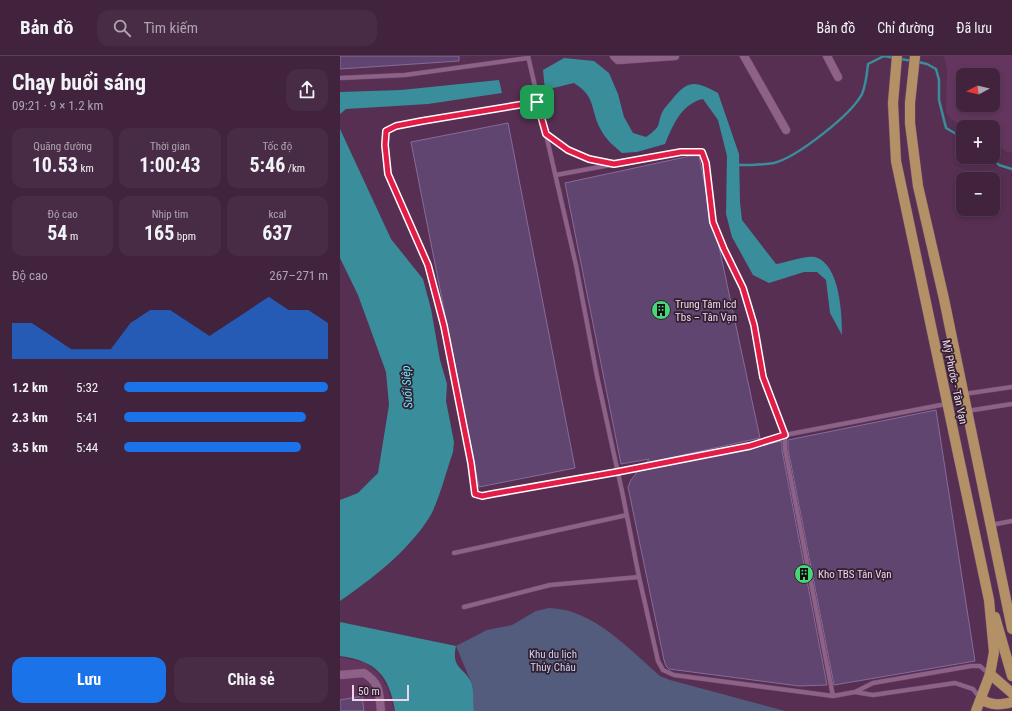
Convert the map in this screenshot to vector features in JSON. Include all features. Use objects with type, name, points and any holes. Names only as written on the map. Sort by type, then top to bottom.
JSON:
[{"type":"main road","name":"Mỹ Phước - Tân Vạn","points":[[897,56],[892,103],[896,161],[989,600],[994,652],[990,674],[976,711]]},
{"type":"main road","name":"Mỹ Phước - Tân Vạn","points":[[915,56],[910,117],[914,163],[1012,629]]},
{"type":"main road","points":[[989,600],[1012,676]]},
{"type":"main road","points":[[1000,634],[1001,651],[1009,681],[1012,686]]},
{"type":"main road","points":[[990,674],[1012,693]]},
{"type":"main road","points":[[981,699],[988,704],[994,705],[1012,702]]},
{"type":"street","points":[[614,56],[618,60],[675,56]]},
{"type":"street","points":[[744,56],[786,130]]},
{"type":"street","points":[[827,56],[838,77]]},
{"type":"street","points":[[340,675],[364,673],[375,680],[378,685],[381,711]]},
{"type":"lane","points":[[340,78],[405,75],[528,57],[537,102],[556,175],[639,577],[658,661],[663,670],[674,674],[833,696],[855,692],[874,683],[971,666],[980,666],[990,674]]},
{"type":"lane","points":[[537,102],[396,126],[386,131],[385,145],[388,174],[428,265],[444,326],[471,463],[475,494],[482,496],[617,472],[750,446],[785,435],[948,403]]},
{"type":"lane","points":[[546,134],[568,150],[589,159],[614,164]]},
{"type":"lane","points":[[556,175],[681,152],[702,152],[706,163],[713,222],[743,288],[754,325],[763,377],[785,435],[785,449],[833,696]]},
{"type":"lane","points":[[963,394],[1012,387]]},
{"type":"lane","points":[[967,411],[1012,404]]},
{"type":"lane","points":[[454,553],[627,515]]},
{"type":"lane","points":[[990,525],[1012,521]]},
{"type":"lane","points":[[464,607],[550,585],[639,577]]},
{"type":"lane","points":[[855,692],[873,694],[955,683],[973,689],[981,699]]},
{"type":"shaded area","points":[[944,56],[1012,56],[1012,151],[1009,153],[1000,147],[1000,120],[956,120],[956,122],[951,119],[946,112],[947,70]]},
{"type":"shaded area","points":[[340,657],[365,663],[378,673],[387,687],[394,711],[340,711]]},
{"type":"green space","name":"Khu du lịch Thủy Châu","points":[[549,608],[565,610],[581,615],[595,623],[623,643],[660,676],[785,711],[474,711],[471,682],[456,646],[487,630],[512,625],[536,611]]},
{"type":"water","points":[[564,58],[594,61],[609,73],[618,94],[624,117],[633,133],[646,137],[658,126],[664,109],[685,87],[694,84],[700,85],[718,93],[739,154],[742,220],[776,264],[801,258],[815,257],[830,269],[835,279],[838,291],[842,335],[830,313],[826,280],[817,272],[804,272],[769,283],[753,275],[732,237],[726,214],[727,156],[718,120],[703,99],[689,105],[683,110],[671,130],[665,144],[637,152],[622,153],[610,143],[603,134],[590,99],[581,88],[574,83],[545,90],[543,70]]},
{"type":"water","points":[[499,80],[502,93],[428,104],[346,109],[340,114],[340,92],[401,90]]},
{"type":"water","name":"Suối Siệp","points":[[340,129],[391,239],[423,279],[431,309],[440,360],[447,384],[446,401],[454,442],[453,452],[442,486],[436,504],[429,518],[410,542],[389,564],[340,601],[340,500],[358,493],[378,473],[389,405],[386,372],[358,295],[340,258]]},
{"type":"water","points":[[340,622],[456,646],[455,659],[457,664],[468,677],[472,685],[474,711],[395,711],[389,688],[379,672],[372,666],[363,662],[340,656]]},
{"type":"building","points":[[340,56],[459,56],[459,61],[340,69]]},
{"type":"building","points":[[508,123],[575,468],[479,487],[411,142]]},
{"type":"building","name":"Trung Tâm Icd Tbs – Tân Vạn","points":[[690,156],[699,156],[706,191],[710,223],[718,242],[760,438],[646,463],[649,459],[621,464],[565,183]]},
{"type":"building","points":[[936,410],[975,661],[834,685],[788,449],[788,440]]},
{"type":"building","points":[[782,441],[782,450],[827,685],[799,686],[669,669],[664,660],[628,487],[631,480],[638,471]]},
{"type":"building","points":[[362,696],[364,711],[340,711],[340,700]]},
{"type":"waterway","points":[[737,165],[760,165],[774,163],[796,153],[822,134],[847,113],[856,103],[862,94],[868,64],[884,56],[895,58]]},
{"type":"waterway","points":[[900,59],[913,61]]},
{"type":"waterway","points":[[918,62],[927,64],[936,69],[939,80],[939,100],[946,128],[956,134]]},
{"type":"waterway","points":[[998,164],[1012,169]]},
{"type":"place","name":"Trung Tâm Icd Tbs – Tân Vạn","points":[[661,310]]},
{"type":"place","name":"Kho TBS Tân Vạn","points":[[804,574]]},
{"type":"route","points":[[537,102],[546,134],[568,150],[589,159],[614,164],[681,152],[702,152],[706,163],[713,222],[743,288],[754,325],[763,377],[785,435],[750,446],[617,472],[482,496],[475,494],[471,463],[444,326],[428,265],[388,174],[385,145],[386,131],[396,126],[422,121],[537,102]]}]
